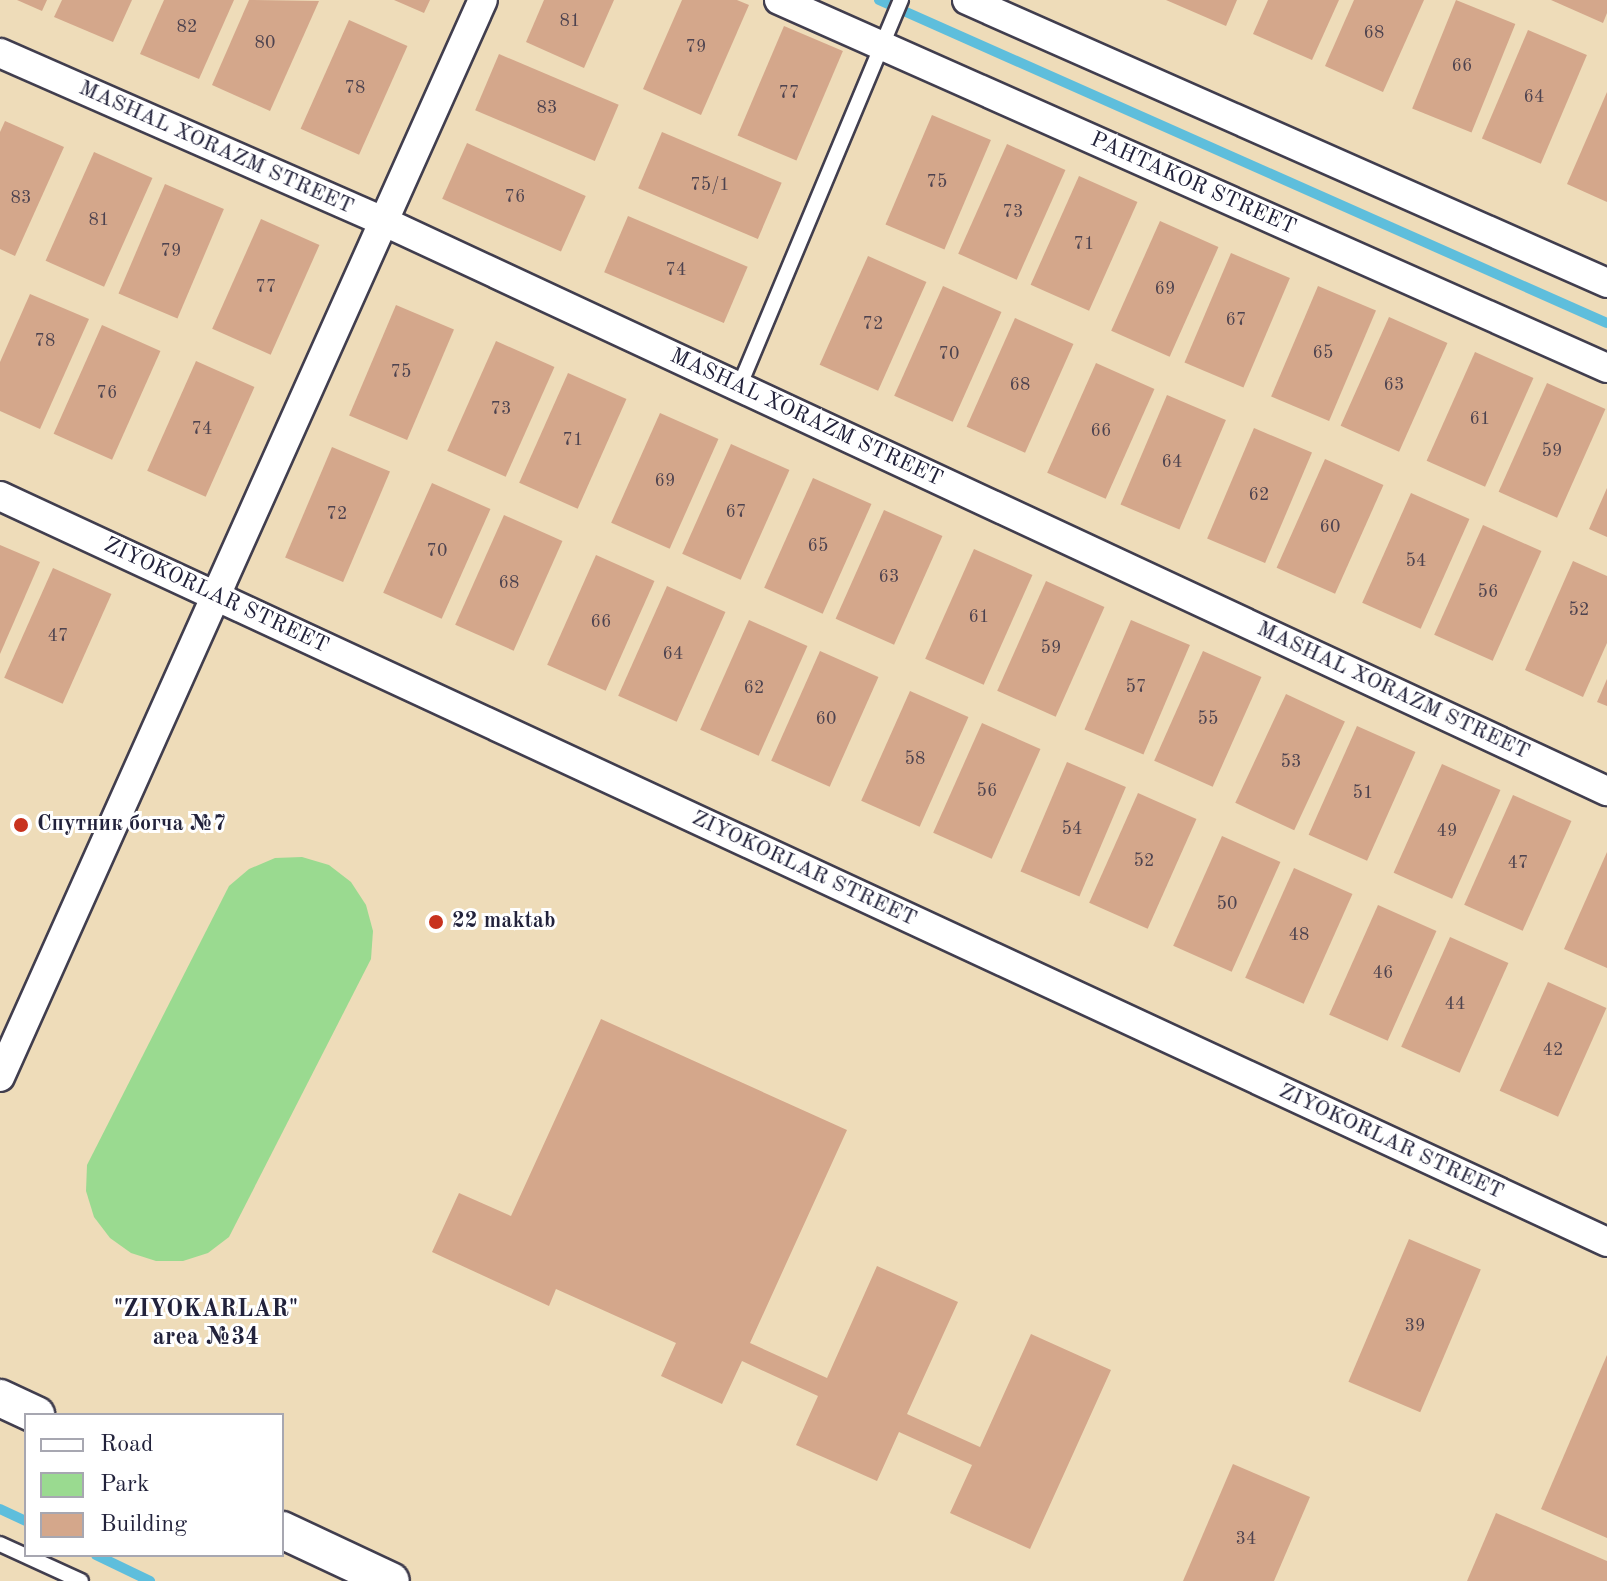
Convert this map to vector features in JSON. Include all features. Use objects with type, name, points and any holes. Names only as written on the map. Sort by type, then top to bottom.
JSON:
[{"type":"street","points":[[0,1077],[387,223],[483,0]]},
{"type":"street","name":"PAHTAKOR STREET","points":[[779,0],[1607,368]]},
{"type":"street","points":[[967,0],[1607,283]]},
{"type":"street","name":"MASHAL XORAZM STREET","points":[[0,53],[387,223],[1607,791]]},
{"type":"street","name":"ZIYOKORLAR STREET","points":[[0,496],[1607,1242]]},
{"type":"street","points":[[0,1398],[32,1413]]},
{"type":"street","points":[[284,1531],[391,1581]]},
{"type":"lane","points":[[739,387],[901,0]]},
{"type":"lane","points":[[0,1544],[24,1555]]},
{"type":"lane","points":[[28,1557],[81,1581]]},
{"type":"green space","points":[[302,857],[329,865],[351,882],[366,905],[373,931],[371,959],[229,1237],[208,1253],[183,1261],[156,1261],[131,1253],[110,1238],[94,1217],[86,1191],[87,1165],[229,886],[249,869],[275,858]]},
{"type":"building","points":[[17,0],[47,0],[42,11]]},
{"type":"building","points":[[62,0],[132,0],[113,42],[54,17]]},
{"type":"building","points":[[164,0],[234,0],[199,79],[140,54]]},
{"type":"building","points":[[249,0],[319,1],[270,111],[212,85]]},
{"type":"building","points":[[394,0],[430,0],[424,13]]},
{"type":"building","points":[[544,0],[614,0],[584,68],[526,42]]},
{"type":"building","points":[[682,0],[737,0],[749,5],[701,115],[643,89]]},
{"type":"building","points":[[1166,0],[1237,0],[1226,26]]},
{"type":"building","points":[[1268,0],[1339,0],[1312,60],[1253,34]]},
{"type":"building","points":[[1354,0],[1424,0],[1383,92],[1325,66]]},
{"type":"building","points":[[1456,0],[1515,24],[1472,132],[1412,108]]},
{"type":"building","points":[[1551,0],[1607,0],[1607,13],[1603,23]]},
{"type":"building","points":[[349,20],[407,46],[359,155],[301,129]]},
{"type":"building","points":[[784,26],[843,51],[796,161],[738,136]]},
{"type":"building","points":[[1528,30],[1587,55],[1541,164],[1482,139]]},
{"type":"building","points":[[499,54],[619,105],[595,161],[475,110]]},
{"type":"building","points":[[1607,92],[1607,202],[1567,184]]},
{"type":"building","points":[[932,115],[991,140],[944,250],[886,225]]},
{"type":"building","points":[[5,121],[64,147],[15,256],[0,249],[0,132]]},
{"type":"building","points":[[662,132],[782,183],[758,239],[638,188]]},
{"type":"building","points":[[467,143],[586,196],[561,252],[442,199]]},
{"type":"building","points":[[1007,144],[1065,170],[1017,280],[958,254]]},
{"type":"building","points":[[94,152],[152,178],[104,287],[46,261]]},
{"type":"building","points":[[1079,176],[1137,202],[1089,311],[1031,285]]},
{"type":"building","points":[[165,184],[224,209],[177,319],[119,294]]},
{"type":"building","points":[[628,216],[748,267],[724,323],[604,272]]},
{"type":"building","points":[[261,219],[319,245],[271,355],[212,329]]},
{"type":"building","points":[[1160,221],[1218,247],[1170,357],[1111,331]]},
{"type":"building","points":[[1231,253],[1290,278],[1243,388],[1185,363]]},
{"type":"building","points":[[868,256],[926,282],[878,391],[820,365]]},
{"type":"building","points":[[943,286],[1001,312],[953,422],[894,396]]},
{"type":"building","points":[[1318,286],[1376,311],[1329,421],[1271,396]]},
{"type":"building","points":[[30,294],[89,319],[40,429],[0,411],[0,362]]},
{"type":"building","points":[[396,305],[454,330],[407,440],[349,415]]},
{"type":"building","points":[[1389,317],[1447,343],[1399,452],[1341,426]]},
{"type":"building","points":[[1015,318],[1073,344],[1025,453],[967,427]]},
{"type":"building","points":[[102,325],[160,351],[112,460],[54,434]]},
{"type":"building","points":[[496,341],[554,367],[506,477],[447,451]]},
{"type":"building","points":[[1475,352],[1533,378],[1485,487],[1427,461]]},
{"type":"building","points":[[196,361],[254,387],[206,497],[147,471]]},
{"type":"building","points":[[1096,363],[1154,389],[1106,499],[1047,473]]},
{"type":"building","points":[[568,373],[626,399],[578,509],[519,483]]},
{"type":"building","points":[[1547,383],[1605,409],[1557,518],[1499,492]]},
{"type":"building","points":[[1167,395],[1226,420],[1179,530],[1121,505]]},
{"type":"building","points":[[660,413],[718,439],[670,549],[611,523]]},
{"type":"building","points":[[1254,428],[1312,453],[1265,563],[1207,538]]},
{"type":"building","points":[[731,444],[789,470],[741,580],[682,554]]},
{"type":"building","points":[[332,447],[390,472],[343,582],[285,557]]},
{"type":"building","points":[[1325,459],[1383,485],[1335,594],[1277,568]]},
{"type":"building","points":[[813,478],[871,504],[823,614],[764,588]]},
{"type":"building","points":[[432,483],[490,509],[442,619],[383,593]]},
{"type":"building","points":[[1607,488],[1607,537],[1589,529]]},
{"type":"building","points":[[1411,493],[1469,519],[1421,629],[1362,603]]},
{"type":"building","points":[[884,510],[942,536],[894,645],[836,619]]},
{"type":"building","points":[[504,515],[562,541],[514,651],[455,625]]},
{"type":"building","points":[[1483,525],[1541,551],[1493,661],[1434,635]]},
{"type":"building","points":[[0,545],[40,562],[0,654]]},
{"type":"building","points":[[974,549],[1032,575],[984,685],[925,659]]},
{"type":"building","points":[[596,555],[654,581],[606,691],[547,665]]},
{"type":"building","points":[[1573,561],[1607,576],[1607,643],[1583,697],[1525,670]]},
{"type":"building","points":[[53,568],[111,594],[63,704],[4,678]]},
{"type":"building","points":[[1046,581],[1104,607],[1056,717],[997,691]]},
{"type":"building","points":[[667,586],[725,612],[677,722],[618,696]]},
{"type":"building","points":[[749,620],[807,646],[759,756],[700,730]]},
{"type":"building","points":[[1131,620],[1190,645],[1143,755],[1085,730]]},
{"type":"building","points":[[820,651],[878,677],[830,787],[771,761]]},
{"type":"building","points":[[1203,651],[1261,677],[1213,787],[1154,761]]},
{"type":"building","points":[[1607,679],[1607,706],[1597,702]]},
{"type":"building","points":[[910,691],[968,717],[920,827],[861,801]]},
{"type":"building","points":[[1286,694],[1345,721],[1294,830],[1235,803]]},
{"type":"building","points":[[982,723],[1040,749],[992,859],[933,833]]},
{"type":"building","points":[[1357,726],[1415,752],[1367,861],[1309,835]]},
{"type":"building","points":[[1067,762],[1126,787],[1079,897],[1021,872]]},
{"type":"building","points":[[1442,764],[1500,790],[1452,899],[1394,873]]},
{"type":"building","points":[[1138,793],[1196,819],[1148,929],[1089,903]]},
{"type":"building","points":[[1513,795],[1571,821],[1523,931],[1464,905]]},
{"type":"building","points":[[1222,836],[1280,862],[1232,972],[1173,946]]},
{"type":"building","points":[[1607,852],[1607,968],[1564,949]]},
{"type":"building","points":[[1294,868],[1352,894],[1304,1004],[1245,978]]},
{"type":"building","points":[[1378,905],[1436,931],[1388,1041],[1329,1015]]},
{"type":"building","points":[[1450,937],[1508,963],[1460,1073],[1401,1047]]},
{"type":"building","points":[[1548,982],[1606,1008],[1558,1117],[1500,1091]]},
{"type":"building","points":[[601,1019],[847,1130],[750,1343],[827,1378],[877,1266],[958,1302],[907,1414],[980,1447],[1031,1334],[1111,1370],[1030,1549],[950,1513],[972,1465],[899,1432],[877,1481],[796,1445],[818,1396],[742,1361],[722,1404],[661,1376],[676,1343],[556,1289],[549,1306],[432,1252],[459,1193],[511,1216]]},
{"type":"building","points":[[1409,1239],[1481,1269],[1420,1412],[1348,1382]]},
{"type":"building","points":[[1607,1355],[1607,1538],[1541,1509]]},
{"type":"building","points":[[1233,1464],[1310,1497],[1274,1581],[1183,1581]]},
{"type":"building","points":[[1496,1513],[1607,1561],[1607,1581],[1467,1581]]},
{"type":"waterway","points":[[879,0],[1607,323]]},
{"type":"waterway","points":[[0,1509],[24,1520]]},
{"type":"waterway","points":[[100,1557],[150,1581]]},
{"type":"place","name":"Спутник богча №7","points":[[21,825]]},
{"type":"place","name":"22 maktab","points":[[436,922]]},
{"type":"district","name":"\"ZIYOKARLAR\" area №34","points":[[206,1325]]}]
